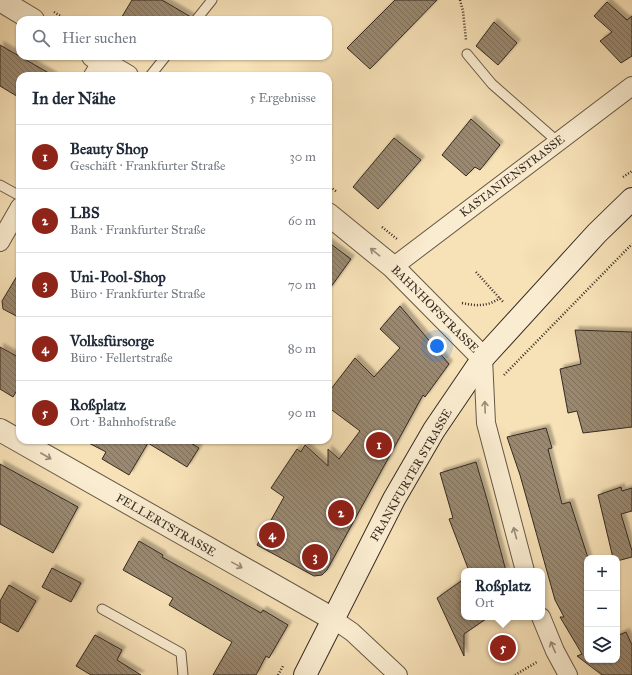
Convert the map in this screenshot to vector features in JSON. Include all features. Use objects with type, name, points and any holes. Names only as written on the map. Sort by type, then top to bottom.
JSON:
[{"type":"street","points":[[0,0],[26,16]]},
{"type":"street","points":[[96,64],[117,72]]},
{"type":"street","name":"KASTANIENSTRASSE","points":[[393,267],[632,86]]},
{"type":"street","name":"FRANKFURTER STRASSE","points":[[305,675],[391,506],[434,430],[483,358],[597,233],[632,199]]},
{"type":"street","points":[[0,242],[16,214]]},
{"type":"street","name":"BAHNHOFSTRASSE","points":[[332,217],[393,267],[483,358],[486,423],[524,568]]},
{"type":"street","name":"FELLERTSTRASSE","points":[[0,430],[16,439]]},
{"type":"street","name":"FELLERTSTRASSE","points":[[25,444],[333,619]]},
{"type":"street","points":[[333,619],[352,632],[398,675]]},
{"type":"street","points":[[542,620],[555,651],[568,675]]},
{"type":"lane","points":[[199,16],[212,0]]},
{"type":"lane","points":[[467,54],[492,84],[558,142]]},
{"type":"lane","points":[[153,72],[163,60]]},
{"type":"lane","points":[[0,185],[16,194]]},
{"type":"lane","points":[[102,609],[181,653],[183,675]]},
{"type":"path","points":[[460,0],[466,30],[467,54]]},
{"type":"path","points":[[516,675],[555,651]]},
{"type":"building","points":[[132,0],[162,0],[189,16],[122,16]]},
{"type":"building","points":[[395,0],[437,0],[370,69],[347,48]]},
{"type":"building","points":[[607,2],[627,20],[632,16],[632,56],[621,63],[600,41],[612,32],[594,16]]},
{"type":"building","points":[[494,22],[517,43],[498,65],[476,46]]},
{"type":"building","points":[[0,45],[16,54],[16,60],[26,60],[47,72],[16,72],[16,96],[0,86]]},
{"type":"building","points":[[471,119],[500,145],[480,170],[475,167],[466,176],[442,155]]},
{"type":"building","points":[[394,138],[421,160],[378,209],[353,187]]},
{"type":"building","points":[[332,245],[351,259],[332,285]]},
{"type":"building","points":[[16,278],[16,316],[3,309],[2,301]]},
{"type":"building","points":[[400,306],[449,364],[425,397],[423,395],[327,570],[322,575],[314,576],[257,545],[284,497],[271,488],[297,449],[301,452],[305,445],[328,466],[328,449],[339,459],[360,431],[332,410],[332,388],[355,358],[374,377],[400,348],[380,329]]},
{"type":"building","points":[[575,330],[632,332],[632,427],[583,433],[577,411],[568,413],[560,369],[581,364]]},
{"type":"building","points":[[0,347],[16,356],[16,392],[13,397],[0,389]]},
{"type":"building","points":[[546,428],[552,448],[548,449],[562,504],[570,502],[587,555],[584,555],[584,661],[577,656],[582,654],[560,617],[564,617],[555,600],[520,475],[507,437]]},
{"type":"building","points":[[91,444],[147,444],[129,475],[102,459],[106,452]]},
{"type":"building","points":[[150,444],[192,444],[199,448],[187,467]]},
{"type":"building","points":[[476,462],[505,568],[468,568],[449,519],[453,518],[440,473]]},
{"type":"building","points":[[0,464],[78,507],[53,553],[0,524]]},
{"type":"building","points":[[621,487],[622,491],[632,488],[632,511],[621,514],[632,551],[632,557],[620,560],[620,555],[612,555],[598,495]]},
{"type":"building","points":[[139,541],[163,555],[162,557],[261,613],[263,610],[288,625],[269,658],[266,656],[256,675],[213,675],[232,642],[169,605],[173,598],[123,570]]},
{"type":"building","points":[[52,568],[81,583],[71,602],[42,587]]},
{"type":"building","points":[[461,581],[461,620],[485,620],[464,634],[464,656],[437,598]]},
{"type":"building","points":[[9,585],[36,601],[18,632],[0,622],[0,601]]},
{"type":"building","points":[[626,632],[632,645],[632,675],[602,675],[586,663],[620,663],[620,635]]},
{"type":"building","points":[[95,635],[122,650],[117,660],[141,675],[91,675],[76,666]]},
{"type":"place","name":"Beauty Shop","points":[[379,445]]},
{"type":"place","name":"LBS","points":[[341,513]]},
{"type":"place","name":"Volksfürsorge","points":[[272,535]]},
{"type":"place","name":"Uni-Pool-Shop","points":[[315,557]]},
{"type":"place","name":"Roßplatz","points":[[503,648]]}]
